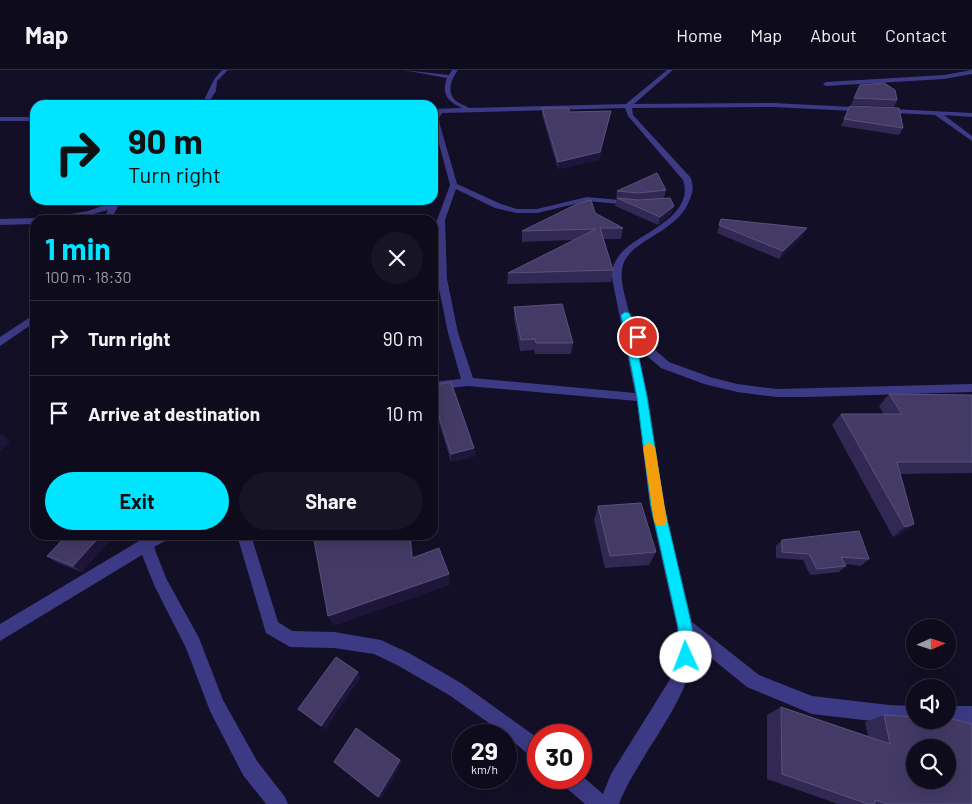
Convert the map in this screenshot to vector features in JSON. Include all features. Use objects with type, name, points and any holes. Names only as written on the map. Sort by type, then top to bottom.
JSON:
[{"type":"street","points":[[208,100],[214,91],[214,81],[226,70]]},
{"type":"street","points":[[406,70],[450,77]]},
{"type":"street","points":[[455,70],[447,82],[447,87],[452,101],[468,109]]},
{"type":"street","points":[[628,106],[670,70]]},
{"type":"street","points":[[826,84],[944,77],[972,72]]},
{"type":"street","points":[[438,111],[628,106],[773,105],[972,115]]},
{"type":"street","points":[[609,804],[618,781],[676,686],[686,657],[685,627],[657,506],[642,397],[617,281],[617,266],[620,260],[647,238],[669,225],[685,207],[689,188],[687,179],[630,115],[628,106]]},
{"type":"street","points":[[936,113],[972,139]]},
{"type":"street","points":[[0,120],[30,119]]},
{"type":"street","points":[[438,129],[454,185],[444,205],[441,220],[442,279],[453,333],[468,382]]},
{"type":"street","points":[[454,185],[498,206],[517,211],[537,211],[586,200],[640,204]]},
{"type":"street","points":[[672,201],[687,200]]},
{"type":"street","points":[[84,215],[114,206]]},
{"type":"street","points":[[110,215],[114,206]]},
{"type":"street","points":[[0,222],[30,221]]},
{"type":"street","points":[[625,315],[650,352],[665,365],[700,379],[737,388],[777,393],[807,394],[972,388]]},
{"type":"street","points":[[0,342],[30,321]]},
{"type":"street","points":[[438,385],[468,382],[620,397],[642,397]]},
{"type":"street","points":[[0,633],[146,540],[160,582],[193,644],[216,705],[250,768],[278,804]]},
{"type":"street","points":[[245,540],[249,558],[272,627],[290,639],[334,640],[375,646],[455,689],[515,730],[527,740]]},
{"type":"street","points":[[685,627],[753,680],[812,705],[906,715]]},
{"type":"street","points":[[956,715],[972,715]]},
{"type":"street","points":[[583,789],[600,804]]},
{"type":"building","points":[[884,83],[895,90],[897,100],[854,98],[860,85]]},
{"type":"building","points":[[850,106],[899,108],[903,128],[844,119]]},
{"type":"building","points":[[542,108],[568,108],[570,112],[611,111],[600,152],[558,162]]},
{"type":"building","points":[[657,173],[666,190],[638,193],[617,191]]},
{"type":"building","points":[[617,198],[638,200],[670,198],[674,206],[660,217]]},
{"type":"building","points":[[591,200],[595,213],[623,228],[600,228],[613,270],[508,273],[596,229],[522,231],[577,204]]},
{"type":"building","points":[[721,219],[807,228],[783,251],[719,225]]},
{"type":"building","points":[[562,304],[573,343],[536,343],[535,339],[521,340],[514,307]]},
{"type":"building","points":[[451,382],[474,448],[451,454],[438,414],[438,385]]},
{"type":"building","points":[[889,394],[972,395],[972,462],[897,462],[914,524],[905,527],[841,414],[902,414]]},
{"type":"building","points":[[641,503],[656,552],[610,556],[598,506]]},
{"type":"building","points":[[859,531],[869,559],[841,557],[846,566],[817,569],[809,554],[782,552],[782,540]]},
{"type":"building","points":[[62,540],[96,540],[73,566],[47,556]]},
{"type":"building","points":[[314,540],[410,540],[412,558],[439,548],[449,574],[328,616]]},
{"type":"building","points":[[336,657],[358,672],[321,726],[298,709]]},
{"type":"building","points":[[781,707],[890,744],[884,715],[906,716],[906,729],[956,729],[956,720],[972,724],[972,804],[887,804],[875,800],[875,804],[868,804],[782,774]]},
{"type":"building","points":[[356,728],[400,760],[378,797],[334,762]]},
{"type":"slow traffic","points":[[649,447],[657,506],[661,521]]},
{"type":"route","points":[[638,337],[625,315],[639,378],[657,506],[685,627],[686,657]]}]
